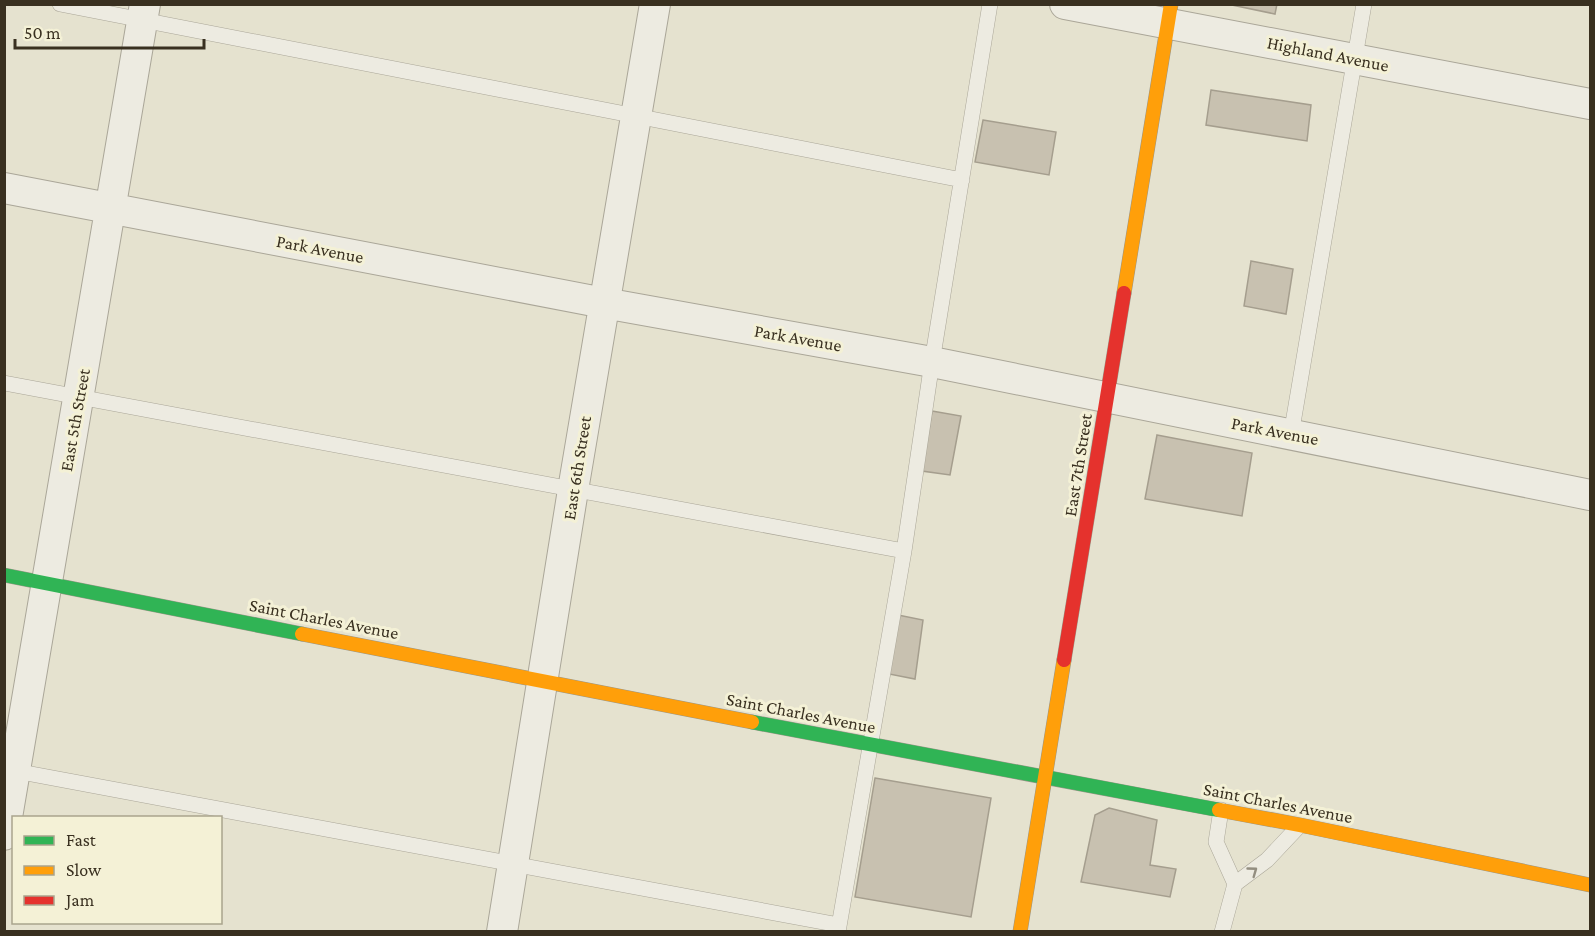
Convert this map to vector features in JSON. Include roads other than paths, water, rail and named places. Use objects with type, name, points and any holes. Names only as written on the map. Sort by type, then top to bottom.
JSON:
[{"type":"street","name":"East 6th Street","points":[[502,932],[573,490],[655,4]]},
{"type":"street","name":"Highland Avenue","points":[[1065,4],[1169,14],[1354,59],[1590,104]]},
{"type":"street","name":"East 5th Street","points":[[4,835],[10,770],[47,583],[143,12]]},
{"type":"street","name":"East 7th Street","points":[[1020,932],[1169,14]]},
{"type":"street","name":"Park Avenue","points":[[4,188],[604,303],[932,362],[1590,495]]},
{"type":"street","name":"Saint Charles Avenue","points":[[4,575],[871,745],[1300,825],[1590,885]]},
{"type":"lane","points":[[60,4],[143,12],[636,116],[962,180]]},
{"type":"lane","points":[[10,770],[513,864],[838,928],[904,551],[990,4]]},
{"type":"lane","points":[[1291,435],[1364,4]]},
{"type":"lane","points":[[4,383],[904,551]]},
{"type":"lane","points":[[1221,810],[1216,842],[1235,884]]},
{"type":"lane","points":[[1222,932],[1235,884],[1267,860],[1300,825]]}]
